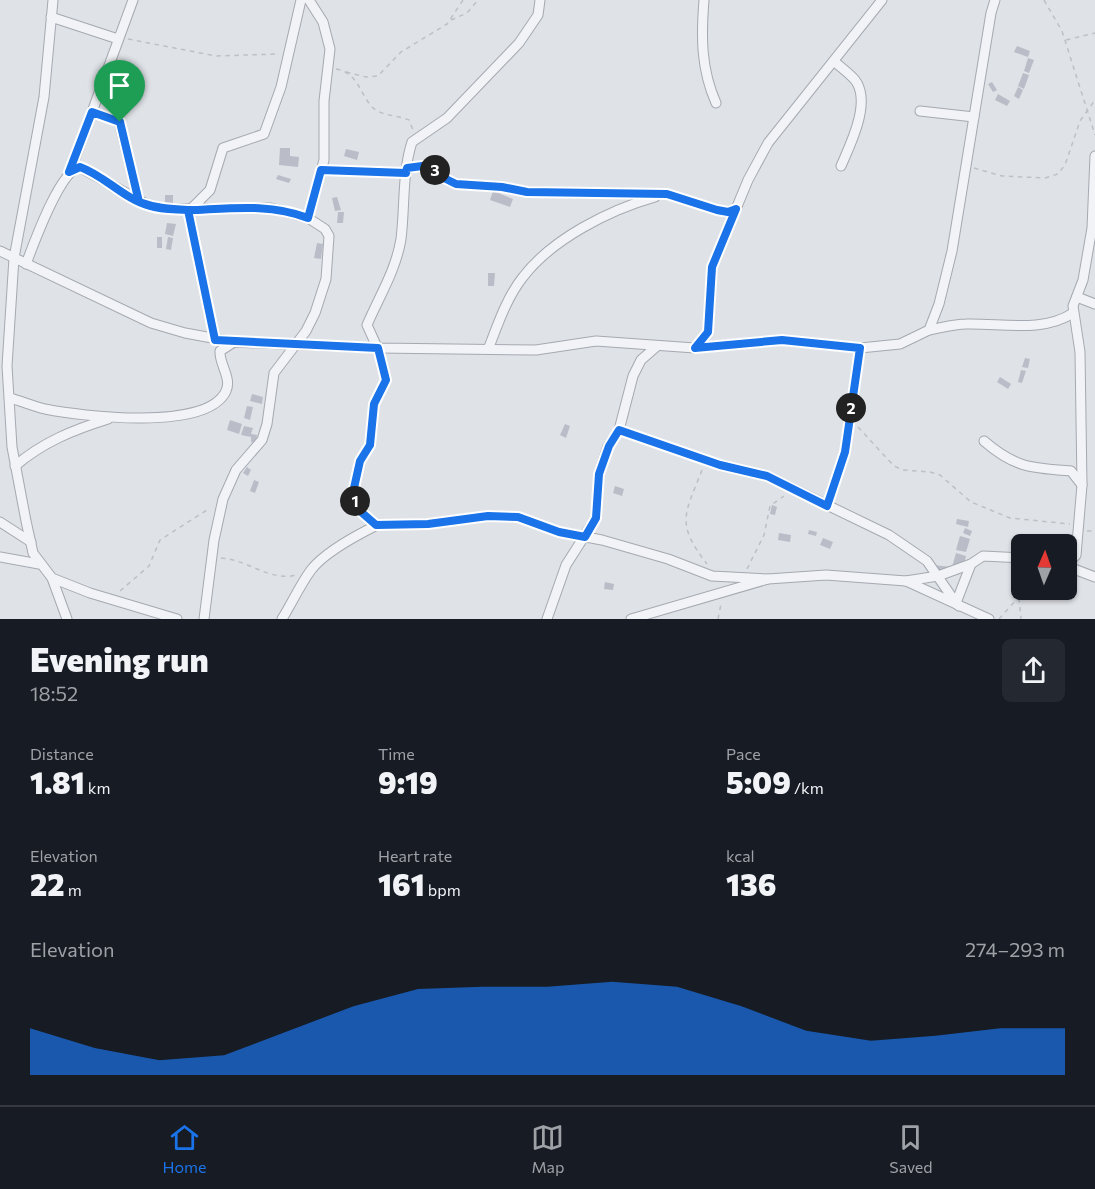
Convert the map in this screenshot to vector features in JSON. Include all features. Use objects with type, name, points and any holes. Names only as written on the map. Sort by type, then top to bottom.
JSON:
[{"type":"street","points":[[53,0],[44,97],[14,258],[7,366],[15,466],[31,542],[39,564],[52,578],[67,619]]},
{"type":"street","points":[[26,264],[37,233],[69,172],[133,0]]},
{"type":"street","points":[[189,210],[210,190],[223,148],[264,134],[290,53],[301,0]]},
{"type":"street","points":[[308,218],[321,170],[329,69],[327,35],[317,10],[309,0]]},
{"type":"street","points":[[377,348],[367,326],[396,258],[401,237],[406,170],[413,140],[447,118],[519,43],[534,22],[540,0]]},
{"type":"street","points":[[704,0],[702,52],[705,74],[716,103]]},
{"type":"street","points":[[695,348],[708,332],[712,267],[736,209],[768,143],[882,0]]},
{"type":"street","points":[[929,330],[939,304],[952,251],[995,0]]},
{"type":"street","points":[[51,17],[118,38]]},
{"type":"street","points":[[834,61],[855,81],[860,97],[856,129],[841,166]]},
{"type":"street","points":[[920,111],[974,117]]},
{"type":"street","points":[[92,112],[119,121],[139,202]]},
{"type":"street","points":[[1077,545],[1082,485],[1080,352],[1073,313],[1092,228],[1095,156]]},
{"type":"street","points":[[406,170],[430,165],[442,177],[456,184],[502,187],[527,192],[667,194],[717,210],[728,212],[736,209]]},
{"type":"street","points":[[69,172],[80,167],[91,171],[139,202],[150,206],[189,210],[271,208],[308,218],[325,229],[329,236],[328,260],[315,313],[274,373],[267,424],[262,440],[236,470],[223,499],[204,619]]},
{"type":"street","points":[[489,348],[513,293],[522,278],[542,259],[582,228],[612,212],[667,194]]},
{"type":"street","points":[[0,251],[151,323],[215,340],[234,342],[377,348],[536,350],[597,341],[695,348],[782,340],[860,348],[900,344],[929,330],[964,324],[1052,323],[1073,313]]},
{"type":"street","points":[[1077,297],[1095,304]]},
{"type":"street","points":[[10,398],[42,408],[110,418],[170,417],[208,406],[221,398],[228,384],[220,351],[234,342]]},
{"type":"street","points":[[547,619],[566,565],[594,523],[599,474],[609,446],[619,430],[633,376],[641,360],[657,346]]},
{"type":"street","points":[[827,506],[842,463],[860,348]]},
{"type":"street","points":[[15,466],[28,454],[58,437],[110,418]]},
{"type":"street","points":[[619,430],[706,460],[767,476],[889,535],[927,561],[957,604]]},
{"type":"street","points":[[984,441],[1003,458],[1019,464],[1071,471],[1082,485]]},
{"type":"street","points":[[282,619],[312,569],[349,540],[376,525],[428,524],[488,516],[518,517],[559,532],[603,540],[717,576],[743,578],[768,579],[826,575],[906,581],[938,576],[972,564],[983,556],[1011,557]]},
{"type":"street","points":[[0,522],[31,542]]},
{"type":"street","points":[[594,523],[603,540]]},
{"type":"street","points":[[0,557],[39,564]]},
{"type":"street","points":[[1077,558],[1083,573]]},
{"type":"street","points":[[957,604],[972,564]]},
{"type":"street","points":[[1077,571],[1095,577]]},
{"type":"street","points":[[52,578],[177,619]]},
{"type":"street","points":[[631,619],[768,579]]},
{"type":"street","points":[[906,581],[989,619]]},
{"type":"path","points":[[450,20],[463,0]]},
{"type":"path","points":[[329,69],[366,77],[378,76],[401,52],[430,36],[450,20],[467,13],[478,0]]},
{"type":"path","points":[[1044,0],[1065,40],[1095,135]]},
{"type":"path","points":[[1065,40],[1095,33]]},
{"type":"path","points":[[118,38],[216,56],[290,53]]},
{"type":"path","points":[[346,72],[355,80],[372,107],[380,112],[411,121],[413,140]]},
{"type":"path","points":[[967,160],[968,165],[991,174],[1054,176],[1063,168],[1080,121],[1095,100]]},
{"type":"path","points":[[321,170],[406,170]]},
{"type":"path","points":[[189,210],[215,340]]},
{"type":"path","points":[[376,525],[360,511],[354,488],[360,461],[370,445],[374,404],[386,380],[377,348]]},
{"type":"path","points":[[850,418],[894,466],[903,471],[940,475],[971,501],[1010,518],[1079,525]]},
{"type":"path","points":[[706,460],[685,513],[684,523],[700,555],[717,576]]},
{"type":"path","points":[[743,578],[764,535],[770,507],[774,501],[796,490]]},
{"type":"path","points":[[112,598],[149,566],[160,540],[223,499]]},
{"type":"path","points":[[212,559],[234,559],[254,568],[284,576],[312,569]]},
{"type":"path","points":[[999,619],[1016,600]]},
{"type":"path","points":[[1019,600],[1021,619]]},
{"type":"building","points":[[1017,46],[1030,51],[1028,57],[1014,52]]},
{"type":"building","points":[[1028,58],[1034,60],[1029,73],[1024,71]]},
{"type":"building","points":[[1023,73],[1029,75],[1024,89],[1018,86]]},
{"type":"building","points":[[992,82],[997,90],[993,92],[988,84]]},
{"type":"building","points":[[1018,87],[1023,90],[1019,99],[1014,96]]},
{"type":"building","points":[[998,94],[1010,101],[1007,106],[995,100]]},
{"type":"building","points":[[280,148],[290,148],[290,156],[299,157],[298,167],[279,165]]},
{"type":"building","points":[[346,149],[359,152],[357,160],[344,156]]},
{"type":"building","points":[[278,175],[291,179],[289,183],[276,179]]},
{"type":"building","points":[[493,191],[513,199],[510,207],[490,200]]},
{"type":"building","points":[[165,195],[173,195],[173,207],[165,207]]},
{"type":"building","points":[[337,197],[341,210],[335,211],[332,198]]},
{"type":"building","points":[[338,212],[344,212],[343,223],[337,223]]},
{"type":"building","points":[[167,223],[176,224],[173,236],[165,234]]},
{"type":"building","points":[[157,237],[162,237],[162,248],[157,248]]},
{"type":"building","points":[[168,237],[173,238],[171,250],[166,249]]},
{"type":"building","points":[[317,243],[323,244],[321,259],[314,258]]},
{"type":"building","points":[[488,273],[495,273],[494,286],[488,286]]},
{"type":"building","points":[[1025,358],[1030,359],[1028,368],[1022,367]]},
{"type":"building","points":[[1021,370],[1026,371],[1022,383],[1018,382]]},
{"type":"building","points":[[1000,377],[1011,384],[1008,389],[997,382]]},
{"type":"building","points":[[252,394],[263,397],[262,404],[250,401]]},
{"type":"building","points":[[247,406],[253,407],[250,420],[244,418]]},
{"type":"building","points":[[230,420],[242,424],[239,434],[227,430]]},
{"type":"building","points":[[565,424],[570,426],[566,438],[560,435]]},
{"type":"building","points":[[244,426],[253,428],[251,434],[257,435],[256,443],[251,442],[251,437],[241,435]]},
{"type":"building","points":[[247,467],[251,470],[248,476],[243,473]]},
{"type":"building","points":[[254,480],[259,482],[255,493],[250,491]]},
{"type":"building","points":[[615,486],[624,489],[622,496],[613,493]]},
{"type":"building","points":[[772,505],[777,507],[775,515],[770,514]]},
{"type":"building","points":[[957,519],[969,521],[968,527],[956,524]]},
{"type":"building","points":[[965,528],[972,531],[970,536],[963,533]]},
{"type":"building","points":[[809,530],[817,532],[816,536],[808,534]]},
{"type":"building","points":[[779,533],[791,535],[790,542],[778,540]]},
{"type":"building","points":[[960,536],[970,539],[966,552],[956,550]]},
{"type":"building","points":[[823,538],[833,542],[830,549],[820,545]]},
{"type":"building","points":[[956,553],[966,556],[963,569],[952,567]]},
{"type":"building","points":[[933,565],[952,567],[952,573],[932,571]]},
{"type":"building","points":[[605,582],[614,584],[613,590],[604,589]]},
{"type":"route","points":[[120,122],[92,112],[69,172],[80,167],[91,171],[139,202],[150,206],[170,209],[188,210],[215,340],[378,348],[386,380],[372,409],[371,442],[360,461],[354,488],[360,511],[376,525],[428,524],[488,516],[518,517],[559,532],[585,537],[596,518],[599,474],[609,446],[619,430],[720,465],[767,476],[827,506],[845,452],[860,348],[782,340],[695,348],[708,332],[712,267],[736,209],[728,212],[717,210],[667,194],[527,192],[502,187],[456,184],[442,177],[430,165],[423,164],[407,168],[406,173],[390,174],[321,170],[308,218],[271,208],[170,209],[139,202],[120,122]]}]
